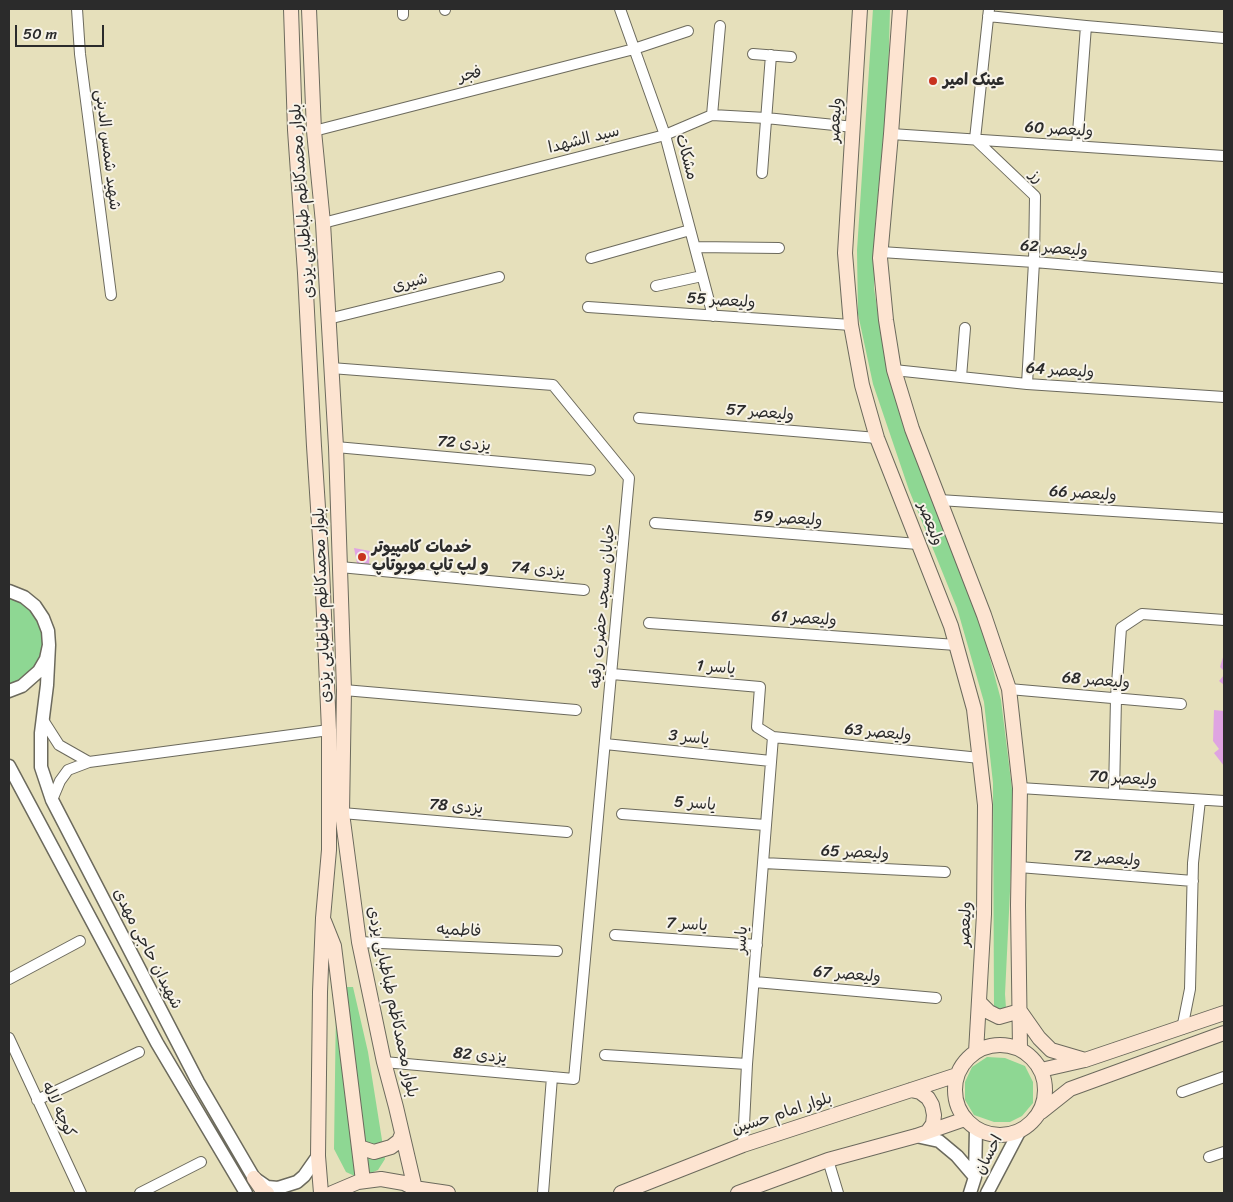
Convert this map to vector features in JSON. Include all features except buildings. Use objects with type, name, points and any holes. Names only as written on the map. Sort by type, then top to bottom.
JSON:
[{"type":"main road","name":"بلوار محمدکاظم طباطبایی یزدی","points":[[291,9],[295,130],[322,569],[329,730],[330,850],[323,918],[318,1156],[321,1193]]},
{"type":"main road","name":"بلوار محمدکاظم طباطبایی یزدی","points":[[309,9],[314,131],[324,223],[336,447],[344,690],[342,812],[359,942],[384,1062],[415,1191]]},
{"type":"main road","name":"ولیعصر","points":[[860,9],[845,253],[851,325],[862,385],[877,438],[951,626],[974,709],[985,805],[986,873],[976,1052]]},
{"type":"main road","name":"ولیعصر","points":[[900,9],[880,252],[886,320],[894,370],[912,429],[984,615],[1009,689],[1020,788],[1020,1050]]},
{"type":"main road","points":[[292,30],[301,36],[310,30]]},
{"type":"main road","points":[[292,54],[300,50],[307,50],[311,53]]},
{"type":"main road","points":[[323,918],[332,936],[334,946],[363,1182]]},
{"type":"main road","points":[[979,1002],[989,1012],[1000,1017],[1020,1010],[1039,1038],[1051,1050],[1078,1062]]},
{"type":"main road","points":[[1041,1070],[1078,1062],[1182,1029],[1224,1013]]},
{"type":"main road","points":[[1040,1113],[1045,1099],[1046,1084],[1041,1070],[1033,1058],[1020,1050],[1006,1045],[990,1046],[976,1052],[964,1062],[958,1075],[955,1090],[957,1106],[965,1119],[976,1129],[990,1135],[1005,1136],[1019,1132],[1032,1124],[1040,1113],[1070,1089],[1224,1033]]},
{"type":"main road","points":[[1078,1062],[1070,1072],[1073,1079],[1083,1085]]},
{"type":"main road","name":"بلوار امام حسین","points":[[621,1193],[743,1145],[958,1075]]},
{"type":"main road","points":[[911,1090],[920,1092],[928,1098],[934,1114],[933,1124],[922,1134]]},
{"type":"main road","points":[[738,1193],[828,1160],[922,1134],[965,1119]]},
{"type":"main road","points":[[359,1147],[374,1152],[391,1147],[399,1141],[402,1134]]},
{"type":"main road","points":[[254,1178],[263,1191],[267,1193]]},
{"type":"main road","points":[[332,1193],[363,1182],[381,1179],[393,1180],[415,1191],[448,1193]]},
{"type":"street","name":"شهید شمس الدینی","points":[[77,9],[80,54],[110,295]]},
{"type":"street","name":"مشکات","points":[[620,9],[665,135],[713,316]]},
{"type":"street","points":[[976,139],[988,12],[1086,26],[1224,38]]},
{"type":"street","points":[[712,115],[720,26]]},
{"type":"street","points":[[1077,146],[1086,26]]},
{"type":"street","name":"فجر","points":[[314,131],[634,49],[688,31]]},
{"type":"street","points":[[754,54],[791,57]]},
{"type":"street","points":[[762,173],[771,56]]},
{"type":"street","name":"سید الشهدا","points":[[324,223],[665,135],[712,115],[766,118],[854,127]]},
{"type":"street","name":"ولیعصر 60","points":[[891,134],[1224,156]]},
{"type":"street","name":"رز","points":[[976,139],[1035,196],[1028,384]]},
{"type":"street","points":[[591,258],[690,230]]},
{"type":"street","points":[[695,247],[779,248]]},
{"type":"street","name":"ولیعصر 62","points":[[880,252],[1034,262],[1224,278]]},
{"type":"street","points":[[656,286],[702,276]]},
{"type":"street","name":"شیری","points":[[328,319],[499,277]]},
{"type":"street","name":"ولیعصر 55","points":[[588,307],[851,325]]},
{"type":"street","points":[[961,377],[965,328]]},
{"type":"street","name":"خیابان مسجد حضرت رقیه","points":[[331,368],[552,385],[629,478],[574,1078]]},
{"type":"street","name":"ولیعصر 64","points":[[894,370],[1028,384],[1224,397]]},
{"type":"street","name":"ولیعصر 57","points":[[639,418],[877,438]]},
{"type":"street","name":"یزدی 72","points":[[336,447],[590,470]]},
{"type":"street","name":"ولیعصر 66","points":[[940,500],[1224,518]]},
{"type":"street","name":"ولیعصر 59","points":[[656,523],[918,544]]},
{"type":"street","name":"یزدی 74","points":[[340,567],[584,590]]},
{"type":"street","name":"شهیدان حاجی مهدی","points":[[9,591],[24,597],[35,606],[43,618],[48,631],[47,685],[41,767],[52,800],[198,1082],[254,1178]]},
{"type":"street","points":[[1114,793],[1116,698],[1121,628],[1142,614],[1224,620]]},
{"type":"street","name":"ولیعصر 61","points":[[649,623],[956,645]]},
{"type":"street","points":[[9,691],[30,681],[39,671],[46,659],[49,645]]},
{"type":"street","name":"یاسر 1","points":[[612,674],[760,687],[757,726],[773,737]]},
{"type":"street","name":"ولیعصر 68","points":[[1009,689],[1181,704]]},
{"type":"street","points":[[344,690],[576,710]]},
{"type":"street","points":[[43,720],[59,745],[89,762]]},
{"type":"street","points":[[52,800],[60,781],[68,770],[89,762],[329,730]]},
{"type":"street","name":"ولیعصر 63","points":[[773,737],[980,758]]},
{"type":"street","name":"یاسر","points":[[743,1145],[747,1064],[773,737]]},
{"type":"street","name":"یاسر 3","points":[[605,744],[771,761]]},
{"type":"street","points":[[9,766],[12,781],[157,1043],[246,1193]]},
{"type":"street","name":"ولیعصر 70","points":[[1020,788],[1224,801]]},
{"type":"street","points":[[1182,1029],[1190,989],[1193,881],[1200,800]]},
{"type":"street","name":"یزدی 78","points":[[342,812],[567,832]]},
{"type":"street","name":"یاسر 5","points":[[622,814],[765,825]]},
{"type":"street","name":"ولیعصر 65","points":[[764,863],[945,872]]},
{"type":"street","name":"ولیعصر 72","points":[[1019,867],[1193,881]]},
{"type":"street","name":"یاسر 7","points":[[615,934],[757,945]]},
{"type":"street","points":[[9,979],[80,941]]},
{"type":"street","name":"فاطمیه","points":[[359,942],[557,951]]},
{"type":"street","name":"ولیعصر 67","points":[[755,982],[936,998]]},
{"type":"street","name":"کوچه لاله","points":[[9,1038],[13,1058],[37,1100],[80,1193]]},
{"type":"street","points":[[37,1100],[139,1052]]},
{"type":"street","points":[[605,1055],[747,1064]]},
{"type":"street","name":"یزدی 82","points":[[384,1062],[574,1078]]},
{"type":"street","points":[[543,1193],[552,1077]]},
{"type":"street","points":[[1182,1092],[1224,1078]]},
{"type":"street","name":"احسان","points":[[970,1193],[974,1177],[976,1129]]},
{"type":"street","name":"احسان","points":[[987,1193],[1019,1132]]},
{"type":"street","points":[[922,1134],[939,1141],[957,1156],[974,1177]]},
{"type":"street","points":[[1209,1157],[1224,1152]]},
{"type":"street","points":[[254,1178],[267,1187],[287,1186],[304,1176],[318,1156]]},
{"type":"street","points":[[828,1160],[838,1193]]},
{"type":"street","points":[[140,1193],[201,1162]]},
{"type":"green space","points":[[873,9],[890,9],[888,84],[875,228],[874,288],[884,352],[894,392],[928,490],[964,576],[982,628],[1001,700],[1012,789],[1012,850],[1005,994],[1006,1008],[1001,1010],[994,1006],[993,783],[984,702],[957,608],[909,490],[873,384],[858,314],[857,250]]},
{"type":"green space","points":[[9,596],[16,597],[31,609],[42,627],[42,644],[41,656],[31,674],[9,687]]},
{"type":"green space","points":[[339,987],[353,987],[368,1052],[385,1159],[378,1170],[359,1178],[346,1172],[334,1149],[336,1005]]},
{"type":"green space","points":[[987,1057],[1005,1058],[1025,1066],[1033,1082],[1033,1103],[1022,1116],[1010,1122],[994,1122],[974,1115],[965,1100],[965,1082],[972,1067]]},
{"type":"place","name":"عینک امیر","points":[[933,81]]},
{"type":"place","name":"خدمات کامپیوتر و لپ تاپ موبوتاپ","points":[[362,557]]}]
